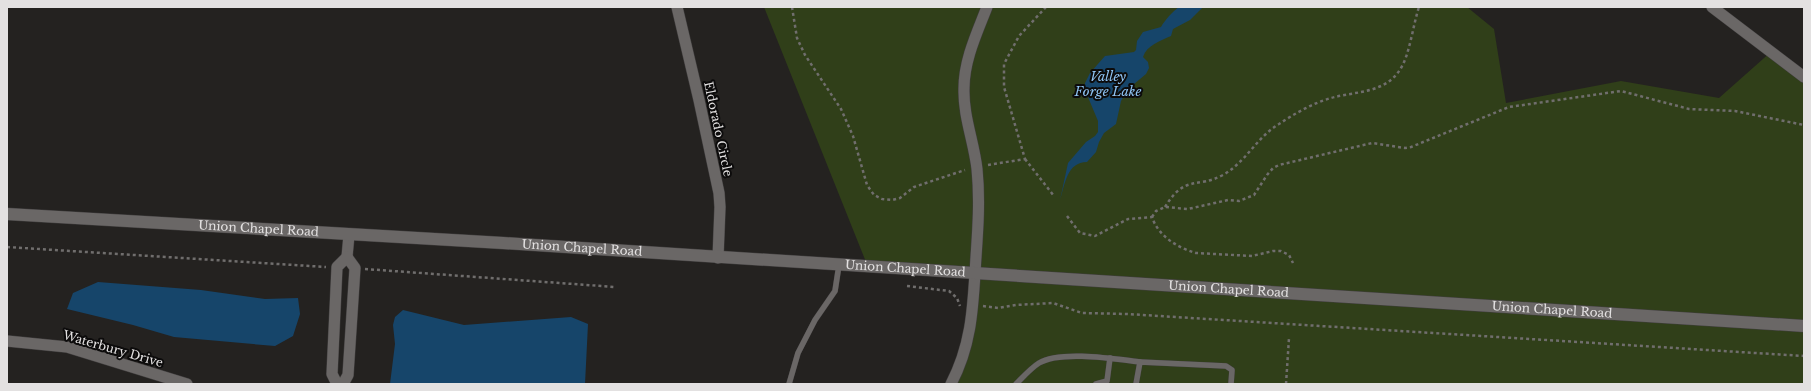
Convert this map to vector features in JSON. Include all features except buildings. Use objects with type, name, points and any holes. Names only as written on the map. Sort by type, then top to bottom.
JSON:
[{"type":"main road","name":"Union Chapel Road","points":[[7,214],[349,234],[1804,326]]},
{"type":"street","name":"Eldorado Circle","points":[[677,7],[717,186],[720,207],[718,258]]},
{"type":"street","points":[[951,384],[963,358],[970,333],[973,306],[979,192],[976,167],[965,111],[964,88],[971,52],[987,7]]},
{"type":"street","points":[[1712,7],[1804,77]]},
{"type":"street","points":[[337,384],[332,374],[338,267],[347,257],[349,234]]},
{"type":"street","points":[[343,384],[348,375],[355,268],[347,257]]},
{"type":"street","name":"Waterbury Drive","points":[[7,341],[67,347],[182,383]]},
{"type":"lane","points":[[788,384],[798,354],[816,320],[835,290],[839,265]]},
{"type":"lane","points":[[1016,384],[1040,363],[1065,356],[1110,358],[1140,362],[1226,366],[1232,370],[1231,384]]},
{"type":"lane","points":[[1096,384],[1107,381],[1110,358]]},
{"type":"lane","points":[[1136,384],[1140,362]]},
{"type":"path","points":[[792,7],[797,38],[805,55],[841,109],[853,136],[867,185],[874,195],[882,199],[892,200],[900,198],[914,187],[976,167],[1025,159]]},
{"type":"path","points":[[1046,7],[1019,36],[1004,64],[1004,87],[1025,159],[1054,196]]},
{"type":"path","points":[[1165,207],[1170,199],[1187,184],[1213,179],[1239,164],[1269,131],[1293,116],[1330,98],[1368,92],[1386,84],[1401,68],[1419,7]]},
{"type":"path","points":[[1152,217],[1156,211],[1165,207],[1188,209],[1228,200],[1239,201],[1254,195],[1267,175],[1278,165],[1372,143],[1404,148],[1411,147],[1509,107],[1520,104],[1550,102],[1599,93],[1622,91],[1689,109],[1735,111],[1804,125]]},
{"type":"path","points":[[1067,216],[1080,233],[1095,236],[1128,219],[1152,217]]},
{"type":"path","points":[[1152,217],[1156,228],[1163,235],[1189,251],[1196,253],[1252,256],[1272,251],[1281,251],[1289,255],[1293,263]]},
{"type":"path","points":[[7,247],[338,267]]},
{"type":"path","points":[[355,268],[615,287]]},
{"type":"path","points":[[907,286],[949,291],[957,298],[960,306],[998,308],[1016,305],[1053,303],[1082,313],[1804,356]]},
{"type":"path","points":[[1286,384],[1288,338]]},
{"type":"green space","points":[[764,7],[1467,7],[1494,29],[1506,103],[1621,81],[1719,98],[1772,51],[1804,77],[1804,384],[951,384],[956,374],[975,274],[868,267]]},
{"type":"water","name":"Valley Forge Lake","points":[[1179,7],[1203,7],[1190,20],[1173,29],[1171,36],[1154,44],[1145,53],[1143,57],[1148,62],[1149,68],[1146,74],[1128,89],[1121,101],[1116,124],[1104,133],[1096,152],[1087,162],[1080,163],[1071,170],[1065,181],[1060,200],[1068,163],[1086,142],[1098,132],[1098,121],[1085,90],[1085,83],[1090,73],[1105,56],[1134,52],[1136,50],[1137,41],[1143,32],[1161,27],[1169,16]]},
{"type":"water","points":[[98,282],[201,290],[265,299],[298,298],[300,314],[293,336],[275,346],[174,337],[133,325],[67,309],[73,293]]},
{"type":"water","points":[[403,310],[464,325],[571,317],[588,324],[585,384],[390,384],[395,344],[393,325],[395,317]]}]
